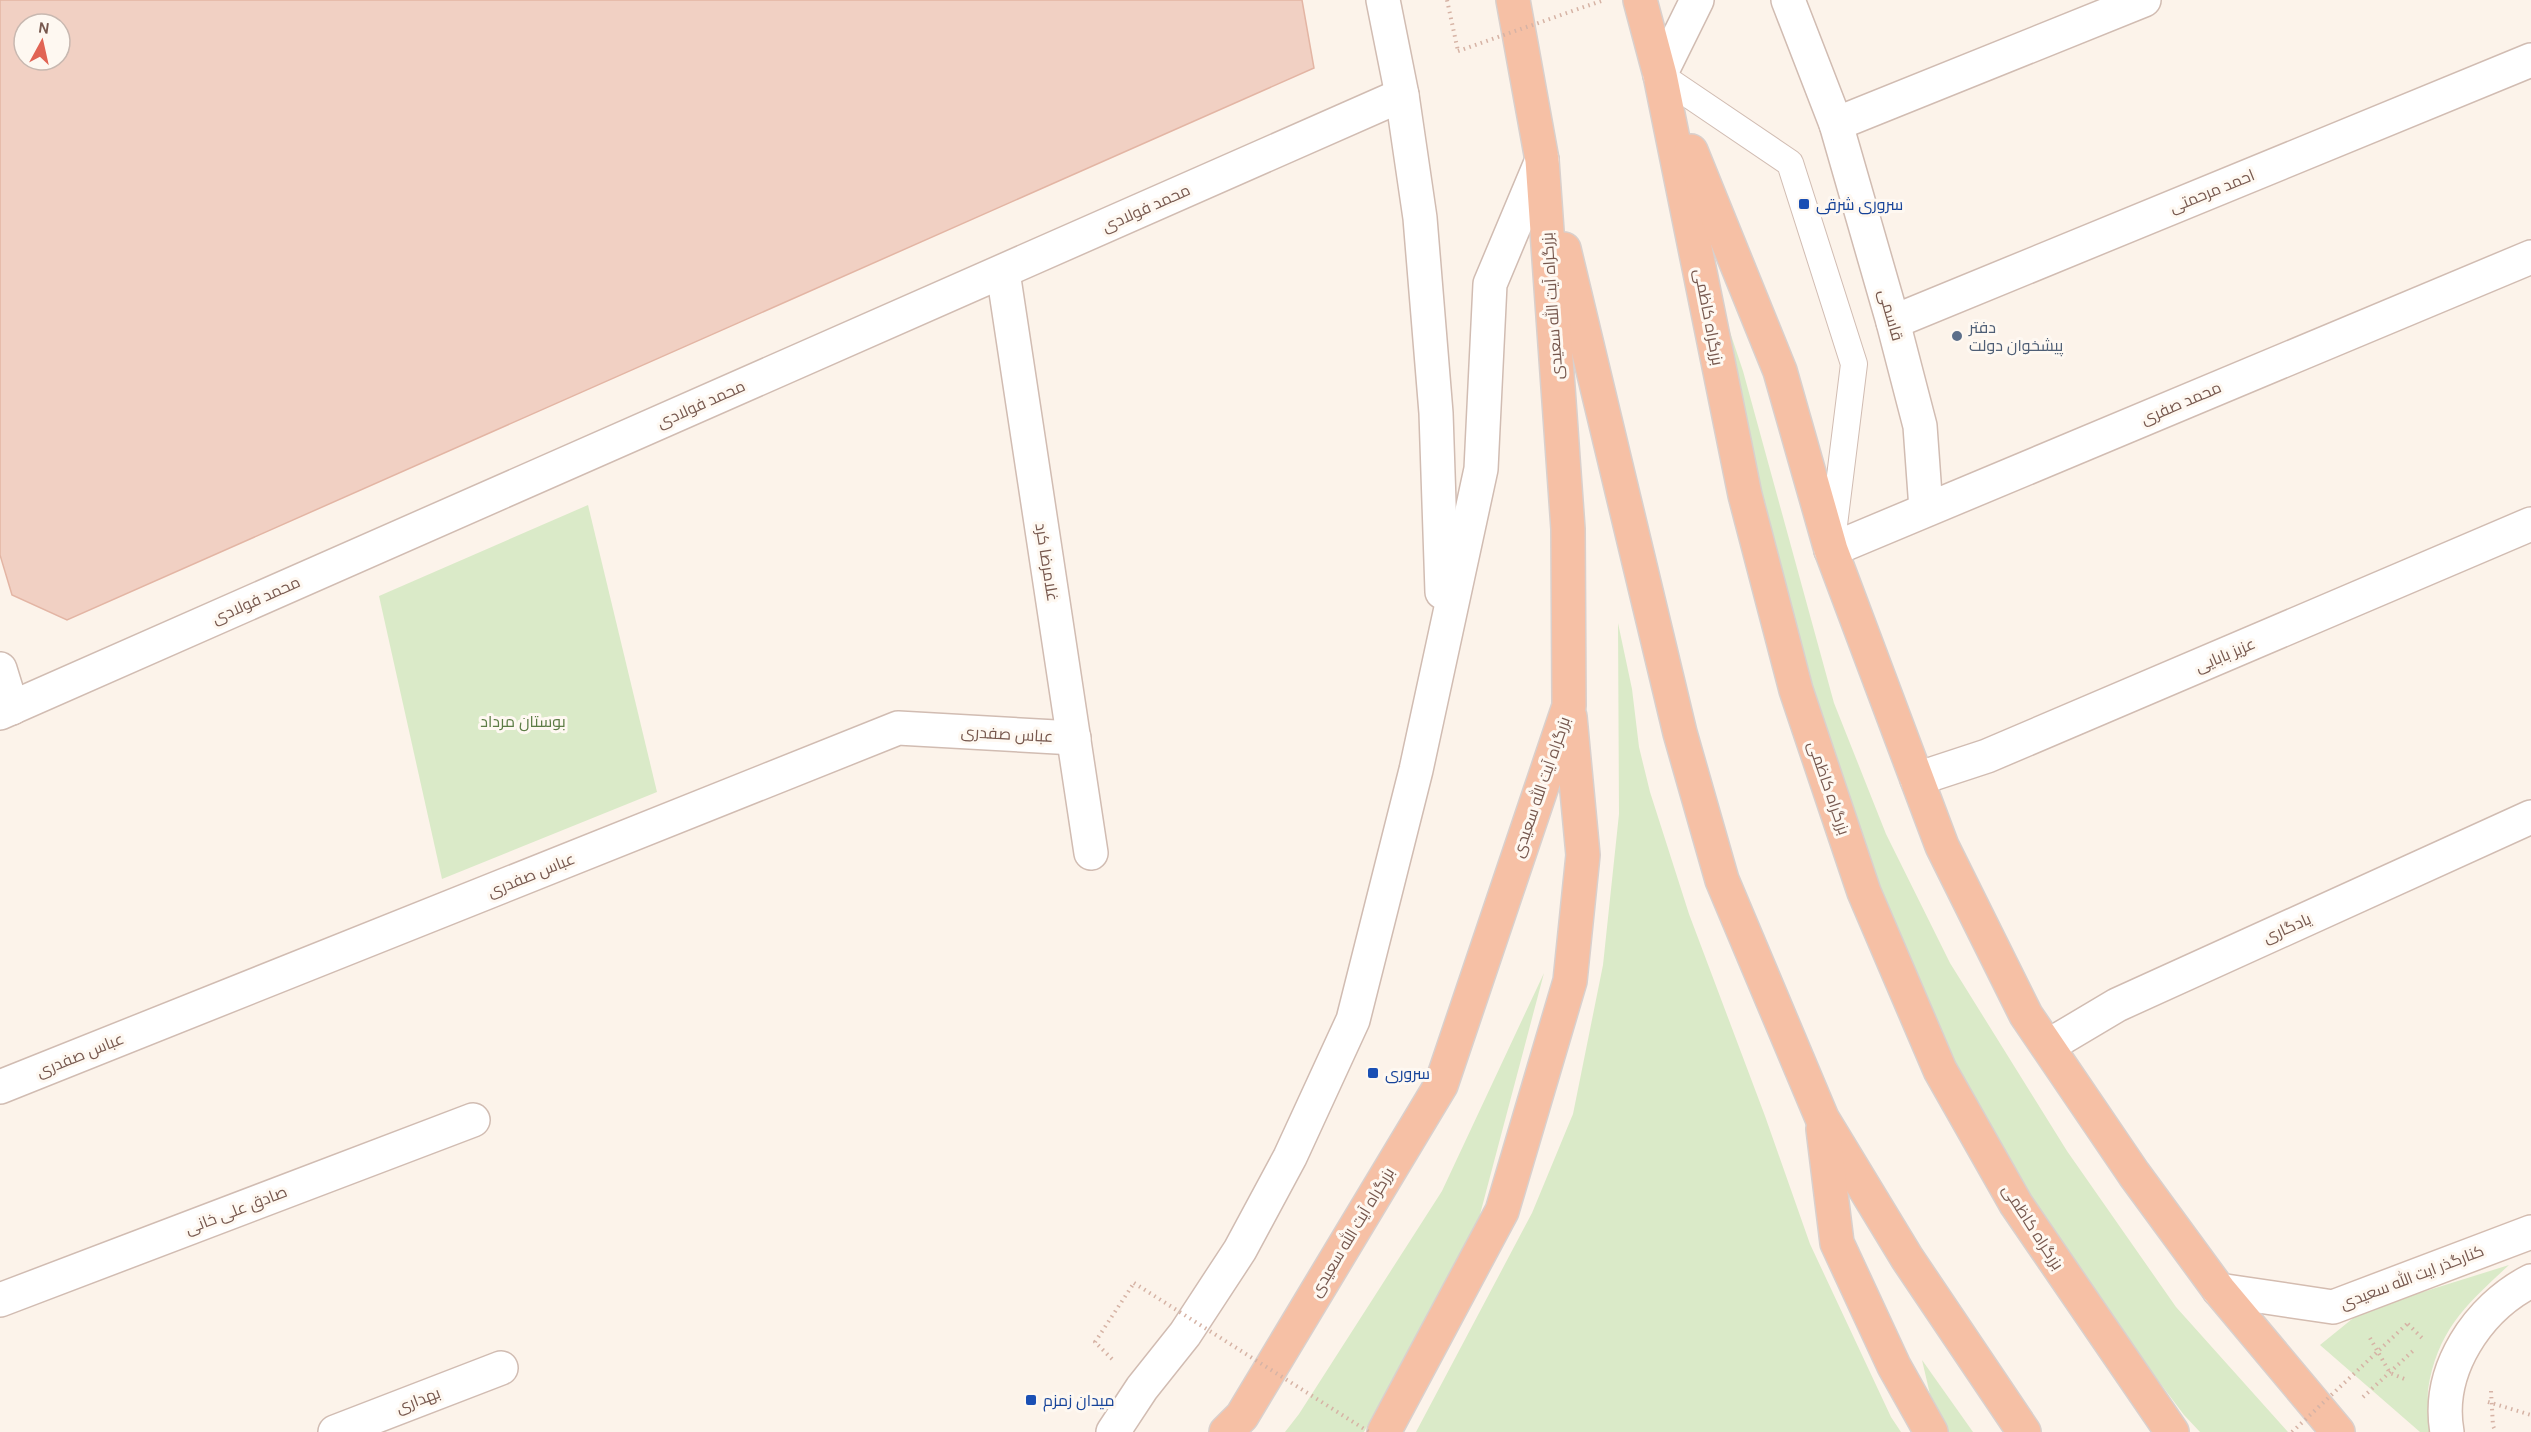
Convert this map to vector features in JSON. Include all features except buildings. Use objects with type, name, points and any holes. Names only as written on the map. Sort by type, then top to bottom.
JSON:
[{"type":"highway","name":"بزرگراه آیت الله سعیدی","points":[[1226,1432],[1242,1416],[1441,1085],[1569,706],[1568,529],[1542,160],[1513,0]]},
{"type":"highway","points":[[1640,0],[1660,75],[1780,371],[1831,550],[1942,846],[2026,1015],[2134,1174],[2219,1290],[2338,1432]]},
{"type":"highway","name":"بزرگراه کاظمی","points":[[1660,75],[1744,495],[1796,690],[1864,892],[1940,1070],[2016,1204],[2172,1432]]},
{"type":"highway","points":[[1542,160],[1680,733],[1722,880],[1822,1118],[1907,1258],[2024,1432]]},
{"type":"highway","points":[[1384,1432],[1502,1211],[1570,981],[1583,855],[1569,706]]},
{"type":"highway","points":[[1822,1118],[1837,1243],[1894,1366],[1931,1432]]},
{"type":"street","points":[[1383,0],[1402,95],[1420,218],[1436,413],[1442,555],[1442,656]]},
{"type":"street","points":[[1660,75],[1697,0]]},
{"type":"street","name":"قاسمی","points":[[1788,0],[1836,124],[1893,322],[1920,426],[1926,509]]},
{"type":"street","points":[[1836,124],[2144,0]]},
{"type":"street","name":"احمد مرحمتی","points":[[1893,322],[2531,60]]},
{"type":"street","name":"محمد فولادی","points":[[6,711],[1402,95]]},
{"type":"street","points":[[1113,1432],[1142,1388],[1185,1334],[1240,1250],[1290,1157],[1353,1020],[1442,656],[1481,469],[1490,284],[1542,160]]},
{"type":"street","name":"محمد صفری","points":[[1831,550],[2531,257]]},
{"type":"street","name":"غلامرضا کرد","points":[[1003,272],[1091,853]]},
{"type":"street","name":"عزیز بابایی","points":[[1917,780],[1987,756],[2531,524]]},
{"type":"street","points":[[0,669],[6,711]]},
{"type":"street","name":"عباس صفدری","points":[[0,1087],[898,728],[1074,738]]},
{"type":"street","name":"یادگاری","points":[[2048,1046],[2116,1005],[2531,817]]},
{"type":"street","name":"صادق علی خانی","points":[[0,1300],[473,1120]]},
{"type":"street","name":"کنارگذر ایت الله سعیدی","points":[[2219,1290],[2333,1307],[2531,1232]]},
{"type":"street","points":[[2447,1432],[2447,1398],[2454,1369],[2464,1345],[2495,1304],[2531,1281]]},
{"type":"street","name":"بهداری","points":[[335,1432],[501,1368]]},
{"type":"lane","points":[[1660,75],[1791,163],[1854,364],[1831,550]]},
{"type":"path","points":[[1447,0],[1458,51],[1604,0]]},
{"type":"path","points":[[1095,1342],[1134,1283],[1369,1432]]},
{"type":"path","points":[[2292,1432],[2408,1323],[2424,1340]]},
{"type":"path","points":[[2390,1373],[2416,1348]]},
{"type":"path","points":[[2492,1402],[2531,1415]]},
{"type":"green space","points":[[1715,287],[1743,371],[1834,703],[1886,834],[1950,963],[2067,1151],[2176,1307],[2288,1432],[2200,1432],[2184,1415],[2059,1248],[1954,1068],[1898,946],[1792,630]]},
{"type":"green space","name":"بوستان مرداد","points":[[588,505],[657,792],[442,879],[379,596]]},
{"type":"green space","points":[[1618,623],[1632,689],[1639,747],[1650,792],[1689,914],[1765,1116],[1810,1244],[1891,1417],[1901,1432],[1416,1432],[1532,1213],[1573,1114],[1603,965],[1619,814]]},
{"type":"green space","points":[[1544,973],[1478,1222],[1364,1432],[1285,1432],[1299,1414],[1442,1191]]},
{"type":"green space","points":[[2509,1265],[2467,1306],[2447,1334],[2439,1351],[2432,1369],[2428,1390],[2432,1432],[2420,1432],[2320,1345],[2362,1311]]},
{"type":"green space","points":[[1922,1360],[1973,1432],[1945,1432],[1932,1403]]},
{"type":"place","name":"سروری شرقی","points":[[1804,204]]},
{"type":"place","name":"دفتر پیشخوان دولت","points":[[1957,336]]},
{"type":"place","name":"سروری","points":[[1373,1073]]},
{"type":"place","name":"میدان زمزم","points":[[1031,1400]]}]
